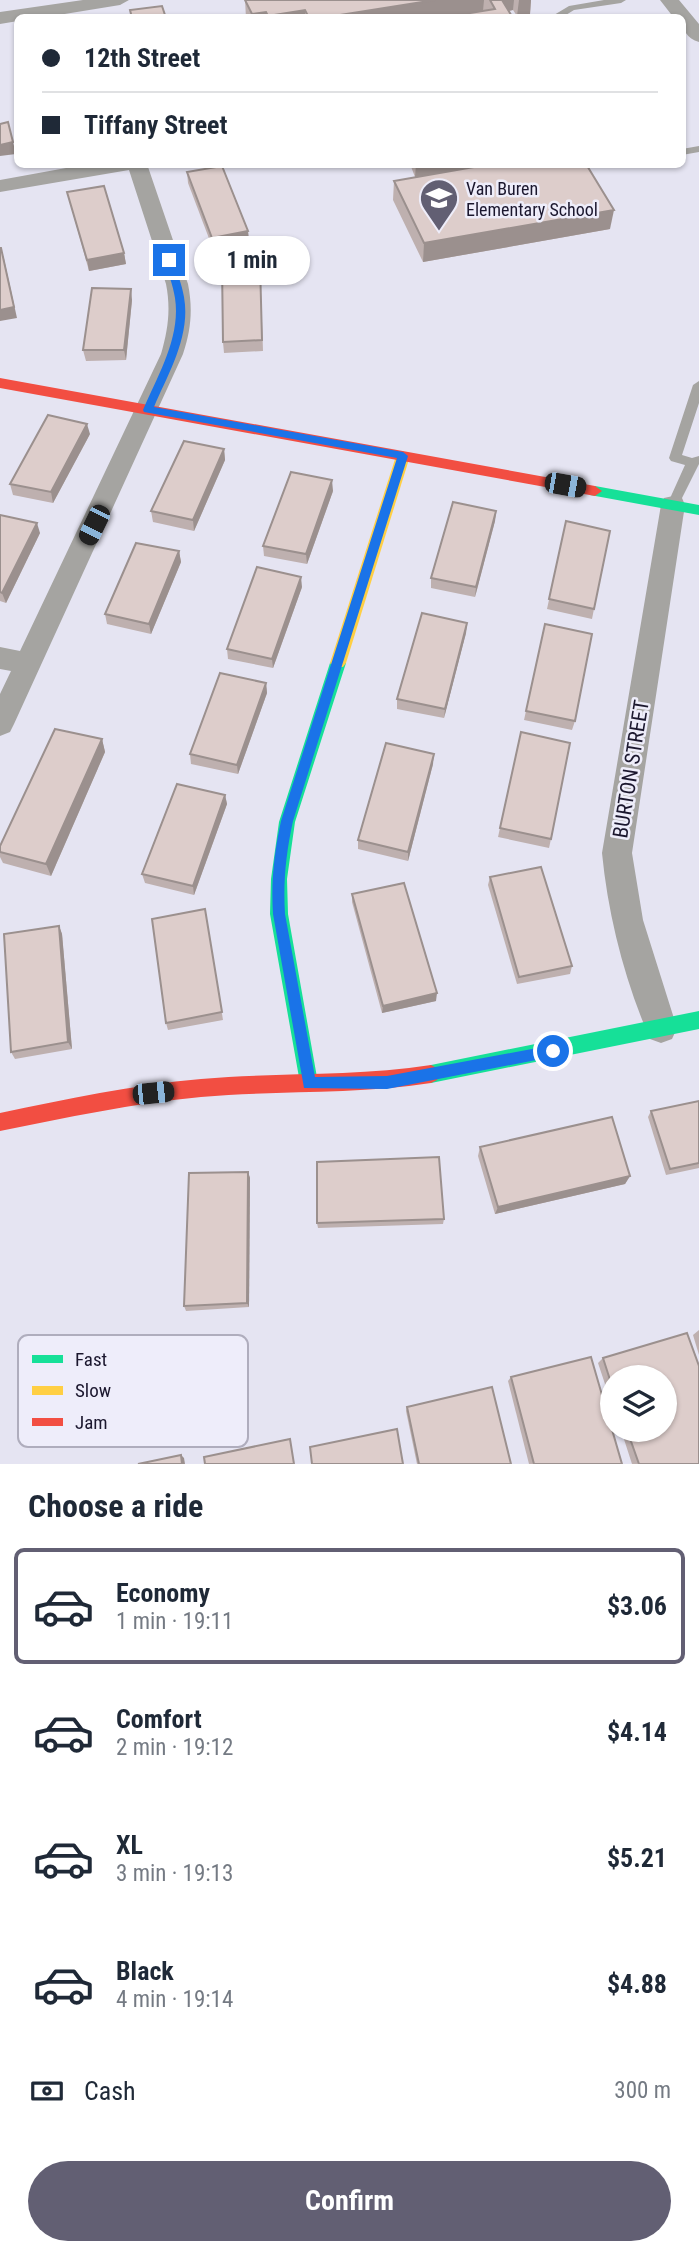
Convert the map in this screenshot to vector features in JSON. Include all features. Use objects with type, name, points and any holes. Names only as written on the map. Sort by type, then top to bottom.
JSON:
[{"type":"street","points":[[50,14],[87,11],[120,0]]},
{"type":"street","points":[[669,0],[681,14]]},
{"type":"street","points":[[686,20],[699,36]]},
{"type":"street","points":[[0,186],[104,168]]},
{"type":"street","points":[[0,724],[148,410],[176,342],[180,299],[139,168]]},
{"type":"street","points":[[0,383],[686,508]]},
{"type":"street","points":[[309,1083],[279,914],[277,887],[280,854],[287,821],[403,456]]},
{"type":"street","name":"BURTON STREET","points":[[661,1028],[628,930],[620,891],[617,853],[686,508]]},
{"type":"street","points":[[0,658],[28,664]]},
{"type":"street","points":[[0,1122],[128,1096],[226,1086],[387,1082],[499,1062],[699,1020]]},
{"type":"lane","points":[[561,14],[572,8],[621,0]]},
{"type":"lane","points":[[686,508],[696,461],[675,458],[699,385]]},
{"type":"building","points":[[245,0],[435,0],[346,14],[307,14],[305,10],[280,14],[252,14]]},
{"type":"building","points":[[490,0],[502,0],[511,14],[464,14],[495,9]]},
{"type":"building","points":[[162,6],[165,14],[131,14],[130,10]]},
{"type":"building","points":[[8,122],[13,142],[0,145],[0,124]]},
{"type":"building","points":[[223,168],[248,231],[212,238],[187,172]]},
{"type":"building","points":[[468,168],[588,168],[614,210],[424,243],[394,181]]},
{"type":"building","points":[[104,186],[124,253],[87,260],[67,192]]},
{"type":"building","points":[[0,248],[14,307],[0,310]]},
{"type":"building","points":[[260,263],[262,340],[223,342],[222,265]]},
{"type":"building","points":[[92,288],[131,289],[124,350],[83,350]]},
{"type":"building","points":[[48,415],[87,424],[51,492],[10,484]]},
{"type":"building","points":[[184,441],[224,449],[193,520],[151,511]]},
{"type":"building","points":[[291,472],[332,480],[306,554],[263,546]]},
{"type":"building","points":[[453,502],[496,511],[476,587],[431,578]]},
{"type":"building","points":[[0,515],[37,523],[2,593],[0,592]]},
{"type":"building","points":[[566,521],[610,531],[594,609],[549,599]]},
{"type":"building","points":[[136,543],[179,551],[149,624],[105,614]]},
{"type":"building","points":[[257,567],[301,577],[272,659],[227,649]]},
{"type":"building","points":[[422,613],[467,623],[445,709],[397,699]]},
{"type":"building","points":[[545,624],[592,634],[575,721],[526,711]]},
{"type":"building","points":[[220,673],[266,683],[237,765],[190,754]]},
{"type":"building","points":[[55,729],[102,739],[46,864],[0,852],[0,846]]},
{"type":"building","points":[[521,732],[570,743],[551,839],[500,828]]},
{"type":"building","points":[[386,743],[434,754],[408,852],[358,840]]},
{"type":"building","points":[[177,784],[225,795],[193,886],[142,874]]},
{"type":"building","points":[[541,867],[572,966],[519,977],[490,877]]},
{"type":"building","points":[[404,883],[437,993],[383,1006],[352,894]]},
{"type":"building","points":[[205,909],[222,1012],[166,1023],[152,919]]},
{"type":"building","points":[[59,926],[68,1042],[11,1052],[4,934]]},
{"type":"building","points":[[699,1101],[699,1163],[670,1169],[651,1111]]},
{"type":"building","points":[[612,1117],[630,1176],[498,1207],[480,1147]]},
{"type":"building","points":[[439,1157],[444,1219],[317,1223],[317,1162]]},
{"type":"building","points":[[248,1172],[247,1303],[184,1306],[189,1173]]},
{"type":"building","points":[[687,1333],[699,1366],[699,1464],[639,1464],[631,1442],[677,1442],[677,1365],[605,1365],[603,1358]]},
{"type":"building","points":[[591,1357],[600,1388],[600,1442],[616,1442],[622,1464],[534,1464],[511,1377]]},
{"type":"building","points":[[492,1387],[511,1464],[419,1464],[407,1407]]},
{"type":"building","points":[[397,1429],[403,1464],[312,1464],[310,1447]]},
{"type":"building","points":[[290,1439],[294,1464],[205,1464],[204,1457]]},
{"type":"building","points":[[181,1455],[182,1464],[138,1464]]},
{"type":"traffic: fast","points":[[595,491],[699,510]]},
{"type":"traffic: fast","points":[[309,1083],[279,914],[279,879],[287,822],[338,663]]},
{"type":"traffic: fast","points":[[431,1074],[699,1020]]},
{"type":"traffic: slow","points":[[338,663],[403,456]]},
{"type":"traffic: jam","points":[[0,383],[595,491]]},
{"type":"traffic: jam","points":[[0,1122],[170,1091],[381,1080],[431,1074]]},
{"type":"place","name":"Van Buren Elementary School","points":[[439,232]]},
{"type":"route","points":[[169,260],[180,299],[179,331],[148,410],[403,456],[287,821],[280,854],[277,887],[279,914],[309,1083],[387,1082],[553,1051]]}]
